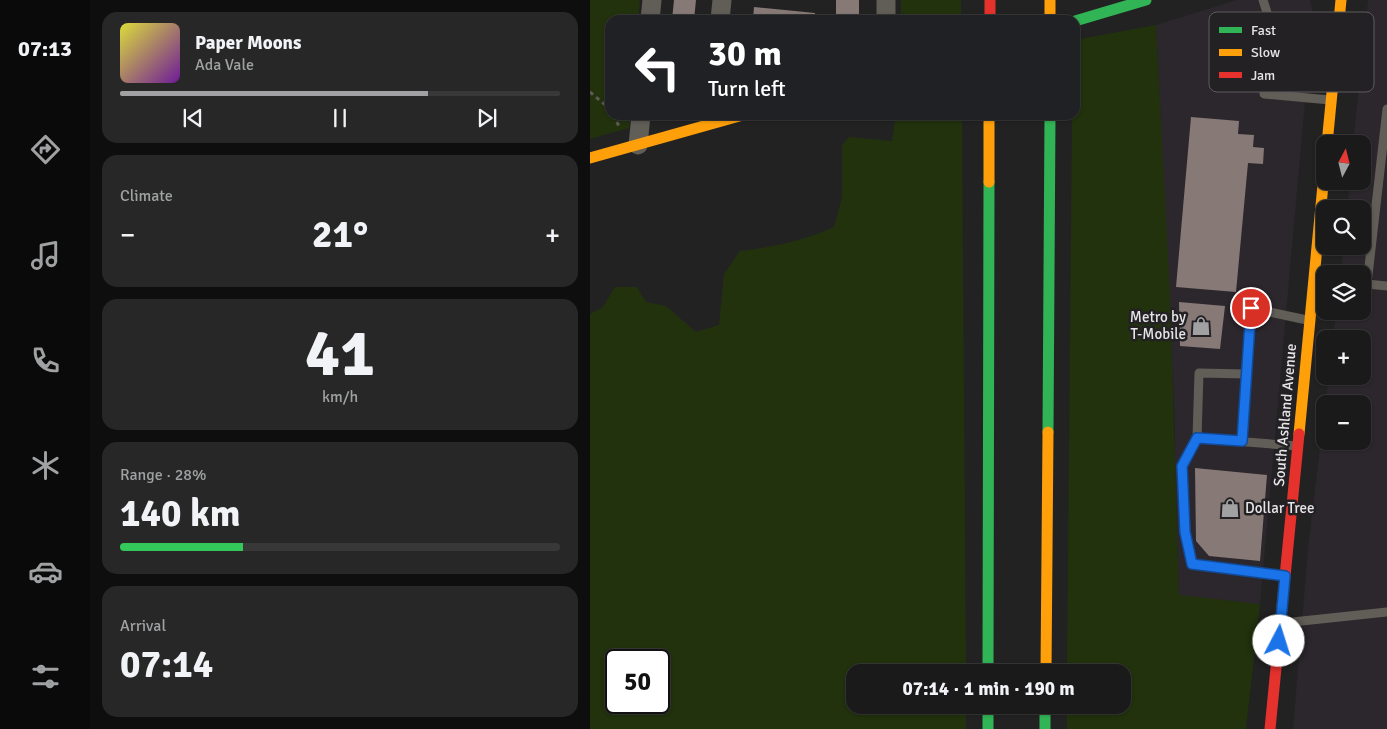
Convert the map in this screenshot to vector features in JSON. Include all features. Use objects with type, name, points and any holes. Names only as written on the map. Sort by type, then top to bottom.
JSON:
[{"type":"main road","points":[[990,0],[990,15]]},
{"type":"main road","points":[[1050,0],[1050,15]]},
{"type":"main road","points":[[1080,19],[1143,0]]},
{"type":"main road","points":[[1328,135],[1332,92]]},
{"type":"main road","points":[[590,158],[709,120]]},
{"type":"main road","points":[[988,664],[989,120]]},
{"type":"main road","points":[[1046,664],[1050,120]]},
{"type":"main road","name":"South Ashland Avenue","points":[[1270,729],[1322,190]]},
{"type":"main road","points":[[988,714],[988,729]]},
{"type":"main road","points":[[1045,714],[1045,729]]},
{"type":"street","points":[[650,15],[652,0]]},
{"type":"street","points":[[720,15],[722,0]]},
{"type":"street","points":[[886,0],[886,15]]},
{"type":"street","points":[[638,144],[640,120]]},
{"type":"lane","points":[[1263,0],[1267,12]]},
{"type":"lane","points":[[1264,92],[1264,94],[1331,100]]},
{"type":"lane","points":[[1387,110],[1367,284],[1387,286]]},
{"type":"lane","points":[[1242,441],[1251,308],[1309,321]]},
{"type":"lane","points":[[1247,374],[1199,373],[1197,438],[1182,466],[1185,532],[1192,564],[1285,576]]},
{"type":"lane","points":[[1197,438],[1297,446]]},
{"type":"lane","points":[[1280,623],[1387,612]]},
{"type":"path","points":[[590,92],[605,105]]},
{"type":"path","points":[[616,120],[620,128]]},
{"type":"shaded area","points":[[1237,0],[1310,0],[1313,12],[1209,12],[1209,92],[1306,92],[1260,604],[1179,596],[1174,457],[1175,428],[1156,25]]},
{"type":"shaded area","points":[[1368,0],[1387,0],[1387,729],[1293,729],[1308,549],[1320,450],[1371,450],[1371,395],[1326,395],[1328,385],[1371,385],[1371,330],[1334,330],[1335,320],[1371,320],[1371,265],[1342,265],[1342,255],[1371,255],[1371,200],[1348,200],[1349,190],[1371,190],[1371,135],[1354,135],[1358,92],[1374,92],[1374,12],[1367,12]]},
{"type":"green space","points":[[590,0],[640,0],[638,15],[605,15],[605,120],[630,120],[629,128],[590,139]]},
{"type":"green space","points":[[901,0],[961,0],[961,15],[901,15]]},
{"type":"green space","points":[[1156,25],[1170,295],[1179,595],[1260,604],[1246,729],[1067,729],[1067,714],[1131,714],[1131,664],[1067,664],[1072,120],[1080,120],[1080,39]]},
{"type":"green space","points":[[895,120],[962,120],[966,664],[846,664],[846,714],[966,714],[966,729],[590,729],[590,314],[603,307],[615,287],[637,287],[646,302],[666,306],[696,332],[719,325],[724,274],[740,251],[788,243],[834,227],[842,197],[842,145],[849,137],[892,141]]},
{"type":"building","points":[[674,0],[696,0],[694,15],[672,15]]},
{"type":"building","points":[[836,0],[859,0],[859,15],[836,15]]},
{"type":"building","points":[[754,7],[815,13],[815,15],[753,15]]},
{"type":"building","points":[[1191,117],[1239,121],[1238,134],[1254,135],[1253,147],[1264,148],[1263,164],[1248,163],[1236,292],[1176,287]]},
{"type":"building","name":"Metro by T-Mobile","points":[[1179,302],[1225,306],[1220,349],[1180,346]]},
{"type":"building","name":"Dollar Tree","points":[[1195,468],[1267,475],[1260,561],[1209,556],[1196,541]]},
{"type":"traffic: fast","points":[[1080,20],[1146,0]]},
{"type":"traffic: fast","points":[[1048,432],[1050,120]]},
{"type":"traffic: fast","points":[[988,664],[989,182]]},
{"type":"traffic: fast","points":[[988,714],[988,729]]},
{"type":"traffic: fast","points":[[1045,714],[1045,729]]},
{"type":"traffic: slow","points":[[1050,0],[1050,15]]},
{"type":"traffic: slow","points":[[1340,12],[1341,0]]},
{"type":"traffic: slow","points":[[1328,135],[1332,92]]},
{"type":"traffic: slow","points":[[590,158],[725,120]]},
{"type":"traffic: slow","points":[[989,120],[989,182]]},
{"type":"traffic: slow","points":[[1299,434],[1322,190]]},
{"type":"traffic: slow","points":[[1046,664],[1048,432]]},
{"type":"traffic: jam","points":[[990,0],[990,15]]},
{"type":"traffic: jam","points":[[1270,729],[1299,434]]},
{"type":"place","name":"Metro by T-Mobile","points":[[1201,326]]},
{"type":"place","name":"Dollar Tree","points":[[1230,508]]},
{"type":"route","points":[[1251,308],[1242,441],[1197,438],[1182,466],[1185,532],[1192,564],[1285,576],[1279,641]]}]
